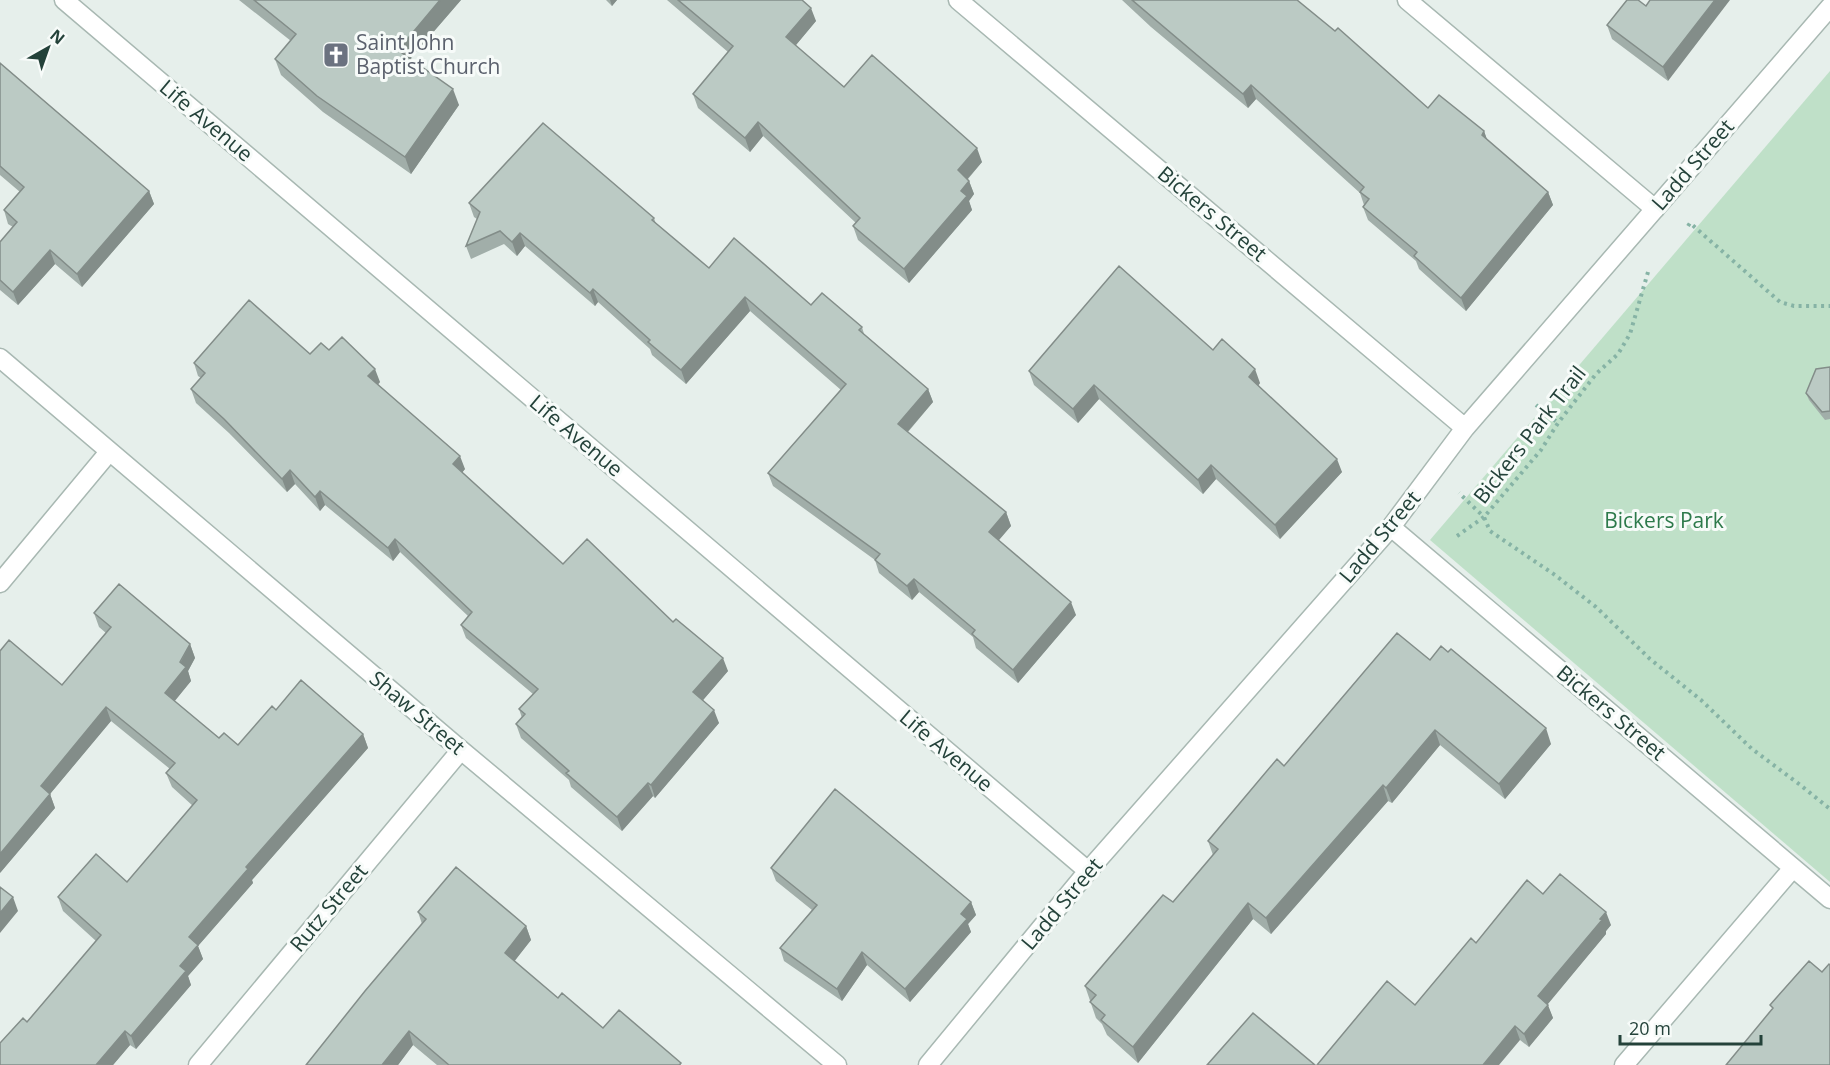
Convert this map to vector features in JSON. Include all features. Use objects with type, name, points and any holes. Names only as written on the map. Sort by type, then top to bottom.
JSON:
[{"type":"street","name":"Life Avenue","points":[[64,0],[1088,872]]},
{"type":"street","name":"Bickers Street","points":[[958,0],[1465,428]]},
{"type":"street","points":[[1407,0],[1655,209]]},
{"type":"street","name":"Ladd Street","points":[[928,1065],[1088,872],[1391,527],[1465,428],[1830,7]]},
{"type":"street","name":"Shaw Street","points":[[0,358],[825,1061]]},
{"type":"street","points":[[0,583],[110,452]]},
{"type":"street","name":"Bickers Street","points":[[1391,527],[1830,899]]},
{"type":"street","name":"Rutz Street","points":[[198,1065],[461,750]]},
{"type":"street","points":[[1624,1065],[1793,868]]},
{"type":"path","points":[[1683,231],[1690,223],[1780,302],[1794,306],[1830,306]]},
{"type":"path","name":"Bickers Park Trail","points":[[1654,265],[1647,273],[1630,334],[1618,354],[1596,374],[1558,423],[1541,450],[1484,516],[1490,531],[1555,575],[1596,607],[1650,658],[1701,700],[1752,749],[1830,809]]},
{"type":"path","points":[[1536,405],[1558,423]]},
{"type":"path","points":[[1457,536],[1484,516],[1459,493]]},
{"type":"green space","name":"Bickers Park","points":[[1830,71],[1830,882],[1430,540]]},
{"type":"building","points":[[254,0],[440,0],[398,50],[453,89],[405,157],[317,96],[275,59],[296,34]]},
{"type":"building","points":[[678,0],[802,0],[811,8],[786,37],[844,87],[872,55],[977,148],[958,170],[969,181],[961,191],[967,196],[904,269],[853,226],[860,218],[758,122],[745,138],[693,94],[733,46]]},
{"type":"building","points":[[1132,0],[1297,0],[1335,31],[1338,28],[1428,108],[1439,95],[1484,131],[1482,135],[1548,192],[1461,298],[1414,256],[1417,252],[1363,207],[1369,199],[1360,192],[1364,187],[1251,85],[1243,94]]},
{"type":"building","points":[[1627,0],[1638,0],[1646,6],[1650,0],[1715,0],[1663,67],[1607,25]]},
{"type":"building","points":[[0,63],[149,191],[77,274],[50,250],[13,292],[0,280],[0,242],[17,222],[4,210],[24,187],[0,166]]},
{"type":"building","points":[[543,123],[709,268],[734,238],[811,305],[822,293],[862,327],[859,330],[928,389],[898,424],[1006,512],[989,532],[1071,602],[1013,670],[972,634],[975,630],[914,579],[907,586],[875,560],[880,554],[768,473],[846,384],[745,297],[681,370],[593,289],[590,293],[520,233],[512,242],[500,231],[466,246],[480,212],[469,203]]},
{"type":"building","points":[[1119,266],[1213,350],[1222,339],[1255,369],[1249,377],[1337,459],[1275,525],[1211,465],[1198,480],[1094,385],[1073,409],[1029,371]]},
{"type":"building","points":[[249,300],[310,354],[321,343],[329,350],[342,337],[375,369],[368,376],[460,456],[453,464],[563,564],[587,539],[673,622],[676,619],[723,658],[693,692],[714,710],[651,785],[648,783],[617,817],[566,773],[569,771],[516,724],[525,714],[519,709],[538,689],[461,625],[472,612],[395,539],[388,548],[320,491],[315,497],[290,470],[282,479],[224,419],[191,389],[205,373],[194,363]]},
{"type":"building","points":[[1830,367],[1830,411],[1822,412],[1806,393],[1816,369]]},
{"type":"building","points":[[119,584],[190,644],[180,662],[186,667],[165,693],[219,738],[224,733],[238,745],[272,706],[276,710],[301,680],[363,734],[246,867],[248,869],[189,937],[198,945],[180,966],[186,971],[131,1036],[125,1031],[96,1065],[0,1065],[0,1043],[23,1018],[27,1022],[101,935],[58,897],[96,854],[127,882],[197,800],[166,773],[175,763],[106,707],[41,786],[50,794],[0,854],[0,651],[9,640],[62,685],[111,627],[94,613]]},
{"type":"building","points":[[1397,633],[1430,660],[1441,646],[1448,652],[1451,649],[1546,728],[1499,784],[1435,730],[1386,788],[1383,785],[1266,918],[1248,903],[1133,1047],[1101,1020],[1105,1015],[1090,1002],[1096,995],[1085,986],[1163,895],[1173,902],[1218,849],[1208,841],[1277,759],[1284,766]]},
{"type":"building","points":[[835,789],[971,902],[961,914],[967,919],[905,989],[862,952],[837,989],[780,948],[817,905],[771,868]]},
{"type":"building","points":[[456,867],[526,926],[505,953],[558,998],[562,993],[603,1028],[619,1010],[681,1063],[679,1065],[449,1065],[409,1031],[382,1065],[306,1065],[426,919],[418,912]]},
{"type":"building","points":[[1560,874],[1606,912],[1600,919],[1602,920],[1538,996],[1548,1005],[1524,1034],[1515,1026],[1483,1065],[1317,1065],[1387,981],[1415,1005],[1471,938],[1476,943],[1527,880],[1543,894]]},
{"type":"building","points":[[0,887],[13,897],[0,913]]},
{"type":"building","points":[[1809,961],[1822,972],[1830,965],[1830,1065],[1726,1065],[1773,1008],[1770,1005]]},
{"type":"building","points":[[1253,1013],[1315,1065],[1207,1065]]},
{"type":"place","name":"Saint John Baptist Church","points":[[336,55]]}]
